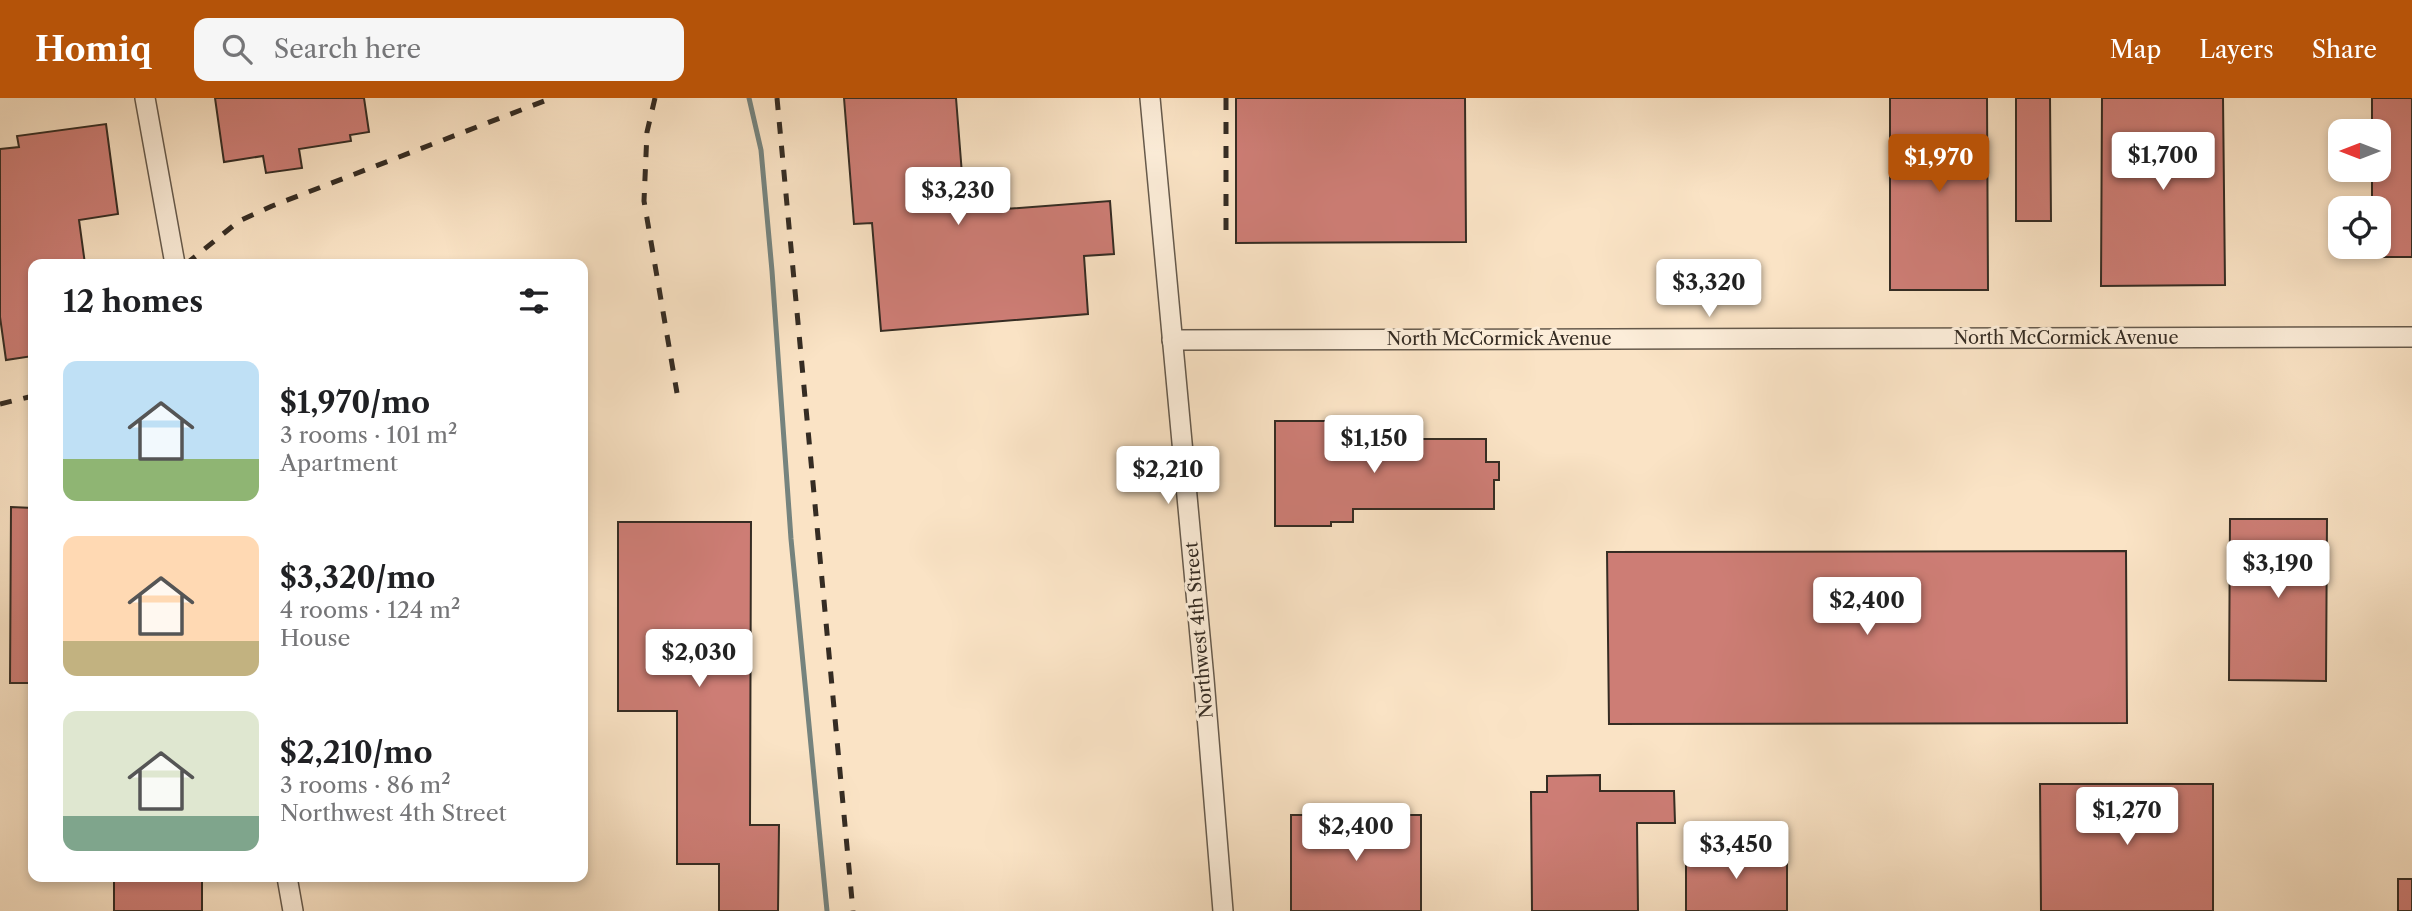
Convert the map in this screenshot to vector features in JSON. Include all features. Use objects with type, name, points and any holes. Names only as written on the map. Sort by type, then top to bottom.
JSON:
[{"type":"street","points":[[145,98],[174,259]]},
{"type":"street","name":"Northwest 4th Street","points":[[1150,98],[1223,911]]},
{"type":"street","name":"North McCormick Avenue","points":[[1172,340],[2412,337]]},
{"type":"street","points":[[288,882],[293,911]]},
{"type":"building","points":[[215,98],[364,98],[369,132],[350,135],[351,141],[299,149],[302,168],[266,173],[263,156],[224,162]]},
{"type":"building","points":[[844,98],[956,98],[965,212],[1110,201],[1114,254],[1084,256],[1088,314],[881,331],[872,223],[854,224]]},
{"type":"building","points":[[1236,98],[1465,98],[1466,242],[1236,243]]},
{"type":"building","points":[[1890,98],[1987,98],[1988,290],[1890,290]]},
{"type":"building","points":[[2016,98],[2050,98],[2051,221],[2016,221]]},
{"type":"building","points":[[2102,98],[2223,98],[2225,285],[2101,286]]},
{"type":"building","points":[[2372,98],[2412,98],[2412,257],[2391,257],[2391,196],[2372,196],[2372,182],[2391,182],[2391,119],[2372,119]]},
{"type":"building","points":[[106,124],[118,214],[79,220],[84,259],[28,259],[28,357],[6,360],[0,317],[0,149],[19,147],[17,136]]},
{"type":"building","points":[[1275,421],[1336,421],[1336,439],[1486,439],[1486,462],[1499,462],[1499,480],[1494,480],[1494,509],[1353,509],[1353,522],[1331,522],[1331,526],[1275,526]]},
{"type":"building","points":[[11,507],[28,508],[28,683],[10,683]]},
{"type":"building","points":[[2230,519],[2327,519],[2326,681],[2229,680]]},
{"type":"building","points":[[618,522],[751,522],[750,825],[779,825],[778,911],[719,911],[719,864],[677,864],[677,711],[618,711]]},
{"type":"building","points":[[2126,551],[2127,723],[1609,724],[1607,552]]},
{"type":"building","points":[[1600,775],[1600,791],[1674,791],[1675,823],[1637,823],[1638,911],[1532,911],[1531,792],[1547,792],[1547,776]]},
{"type":"building","points":[[2040,784],[2213,784],[2213,911],[2041,911]]},
{"type":"building","points":[[1291,815],[1421,815],[1421,911],[1291,911]]},
{"type":"building","points":[[1686,851],[1787,851],[1787,911],[1686,911]]},
{"type":"building","points":[[2398,879],[2412,879],[2412,911],[2398,911]]},
{"type":"building","points":[[114,882],[202,882],[202,911],[114,911]]},
{"type":"waterway","points":[[749,98],[761,150],[791,539],[827,911]]},
{"type":"railway","points":[[192,259],[239,221],[272,206],[552,98]]},
{"type":"railway","points":[[655,98],[647,132],[644,201],[677,393]]},
{"type":"railway","points":[[777,98],[853,911]]},
{"type":"railway","points":[[1226,98],[1226,238]]},
{"type":"railway","points":[[0,404],[28,397]]}]
